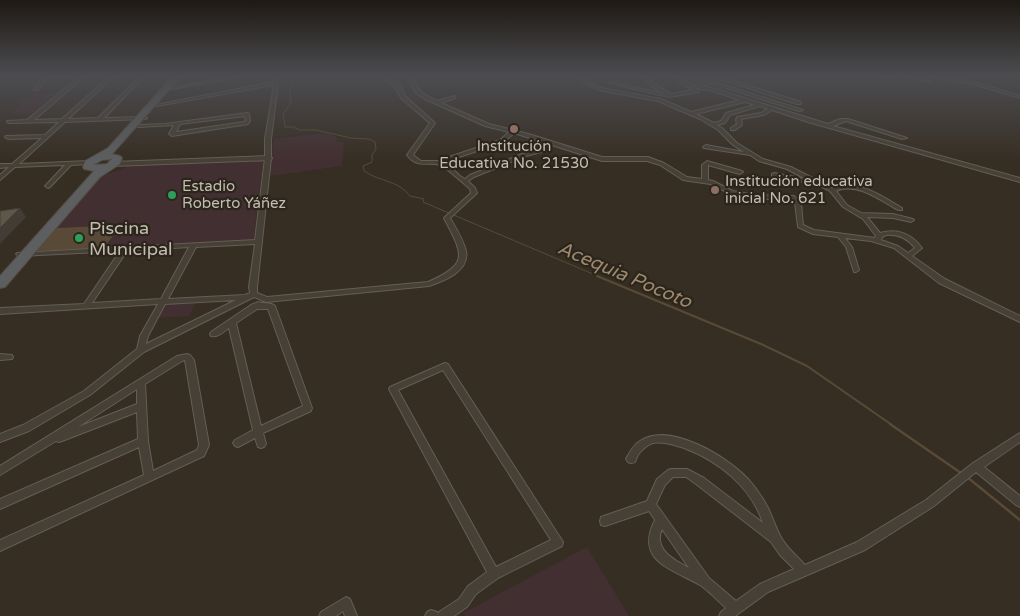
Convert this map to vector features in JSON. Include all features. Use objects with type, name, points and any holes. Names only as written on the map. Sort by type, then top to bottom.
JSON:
[{"type":"highway","points":[[0,275],[23,253],[96,174],[114,162],[117,150],[155,104]]},
{"type":"highway","points":[[0,284],[23,253],[89,175],[91,163],[111,150],[156,105]]},
{"type":"highway","points":[[91,163],[97,169],[114,162]]},
{"type":"street","points":[[28,122],[50,104]]},
{"type":"street","points":[[0,178],[82,104]]},
{"type":"street","points":[[99,120],[115,104]]},
{"type":"street","points":[[156,105],[163,104]]},
{"type":"street","points":[[250,295],[274,104]]},
{"type":"street","points":[[0,311],[250,295],[266,300],[283,300],[429,284],[452,274],[460,267],[463,247],[447,219],[450,214],[474,193],[473,189],[465,181],[443,163],[416,162],[411,158],[410,154],[413,149],[433,122],[411,104]]},
{"type":"street","points":[[440,104],[463,115],[512,132],[602,159],[648,159],[662,164],[685,179],[705,180],[731,192],[755,197],[792,197],[798,203],[800,226],[813,232],[840,235],[879,238],[889,232],[906,236],[919,248],[909,255]]},
{"type":"street","points":[[670,104],[692,113],[713,125],[735,144],[761,160],[789,168],[832,190],[847,208],[862,216],[879,238],[909,255],[942,281],[1020,319]]},
{"type":"street","points":[[692,113],[730,104]]},
{"type":"street","points":[[755,104],[1020,180]]},
{"type":"street","points":[[713,125],[723,122],[728,114],[764,104]]},
{"type":"street","points":[[782,104],[801,110]]},
{"type":"street","points":[[734,129],[740,124],[738,120],[740,118],[762,114],[771,109]]},
{"type":"street","points":[[9,122],[99,120],[178,123],[244,113],[248,114],[247,123]]},
{"type":"street","points":[[828,126],[846,120],[904,138]]},
{"type":"street","points":[[178,123],[172,134],[255,121]]},
{"type":"street","points":[[443,163],[448,158],[502,141],[512,132]]},
{"type":"street","points":[[8,137],[46,136]]},
{"type":"street","points":[[706,147],[753,155]]},
{"type":"street","points":[[465,181],[472,176],[524,155],[546,150]]},
{"type":"street","points":[[114,162],[268,156]]},
{"type":"street","points":[[0,166],[91,163]]},
{"type":"street","points":[[705,180],[705,165],[707,163],[740,172]]},
{"type":"street","points":[[48,186],[69,164]]},
{"type":"street","points":[[774,175],[814,182]]},
{"type":"street","points":[[832,190],[839,186],[849,186],[900,209]]},
{"type":"street","points":[[862,216],[893,216],[911,220]]},
{"type":"street","points":[[840,235],[850,247],[856,270]]},
{"type":"street","points":[[23,253],[258,242]]},
{"type":"street","points":[[141,350],[144,336],[194,245]]},
{"type":"street","points":[[86,306],[125,248]]},
{"type":"street","points":[[0,438],[26,428],[87,393],[117,372],[141,350],[250,295]]},
{"type":"street","points":[[214,334],[266,300]]},
{"type":"street","points":[[238,443],[308,408],[271,306],[254,307]]},
{"type":"street","points":[[232,322],[262,444]]},
{"type":"street","points":[[0,471],[180,358],[187,357],[190,360],[204,446],[201,453],[0,546]]},
{"type":"street","points":[[443,616],[463,603],[472,590],[494,574],[558,542],[445,366],[393,389],[494,574]]},
{"type":"street","points":[[141,384],[143,441],[149,477]]},
{"type":"street","points":[[49,441],[72,434],[142,406]]},
{"type":"street","points":[[631,459],[635,449],[645,441],[661,438],[702,450],[728,466],[744,481],[763,509],[776,539]]},
{"type":"street","points":[[725,616],[764,588],[861,546],[930,503],[973,468],[1020,438]]},
{"type":"street","points":[[0,504],[143,441]]},
{"type":"street","points":[[973,468],[1020,502]]},
{"type":"street","points":[[605,521],[651,505],[661,482],[671,473],[687,474],[715,491],[776,539],[802,570]]},
{"type":"street","points":[[651,505],[705,582],[735,608]]},
{"type":"street","points":[[661,520],[655,529],[658,554],[664,562],[705,582]]},
{"type":"street","points":[[325,616],[346,603],[351,616]]},
{"type":"shaded area","points":[[20,104],[44,104],[33,113],[12,114]]},
{"type":"shaded area","points":[[325,133],[336,136],[337,142],[344,142],[342,166],[269,176],[274,139]]},
{"type":"shaded area","name":"Estadio Roberto Yáñez","points":[[264,159],[253,241],[104,248],[121,225],[56,228],[101,176],[129,165]]},
{"type":"shaded area","name":"Piscina Municipal","points":[[121,225],[104,248],[35,251],[56,228]]},
{"type":"shaded area","points":[[196,302],[189,316],[155,318],[163,304]]},
{"type":"shaded area","points":[[587,547],[629,616],[465,616],[463,613]]},
{"type":"building","points":[[20,208],[0,228],[0,211]]},
{"type":"waterway","name":"Acequia Pocoto","points":[[290,104],[283,114],[285,127],[293,127],[300,130],[316,130],[351,138],[369,139],[375,142],[376,149],[372,155],[372,162],[363,166],[364,171],[370,175],[400,187],[410,196],[424,199],[423,202],[600,277]]},
{"type":"waterway","name":"Acequia Pocoto","points":[[597,276],[761,344],[807,366],[892,425]]},
{"type":"waterway","name":"Acequia Pocoto","points":[[890,424],[961,473]]},
{"type":"waterway","name":"Acequia Pocoto","points":[[967,477],[1020,520]]},
{"type":"place","name":"Institución Educativa No. 21530","points":[[514,129]]},
{"type":"place","name":"Institución educativa inicial No. 621","points":[[715,190]]},
{"type":"place","name":"Estadio Roberto Yáñez","points":[[172,195]]},
{"type":"place","name":"Piscina Municipal","points":[[79,238]]}]
